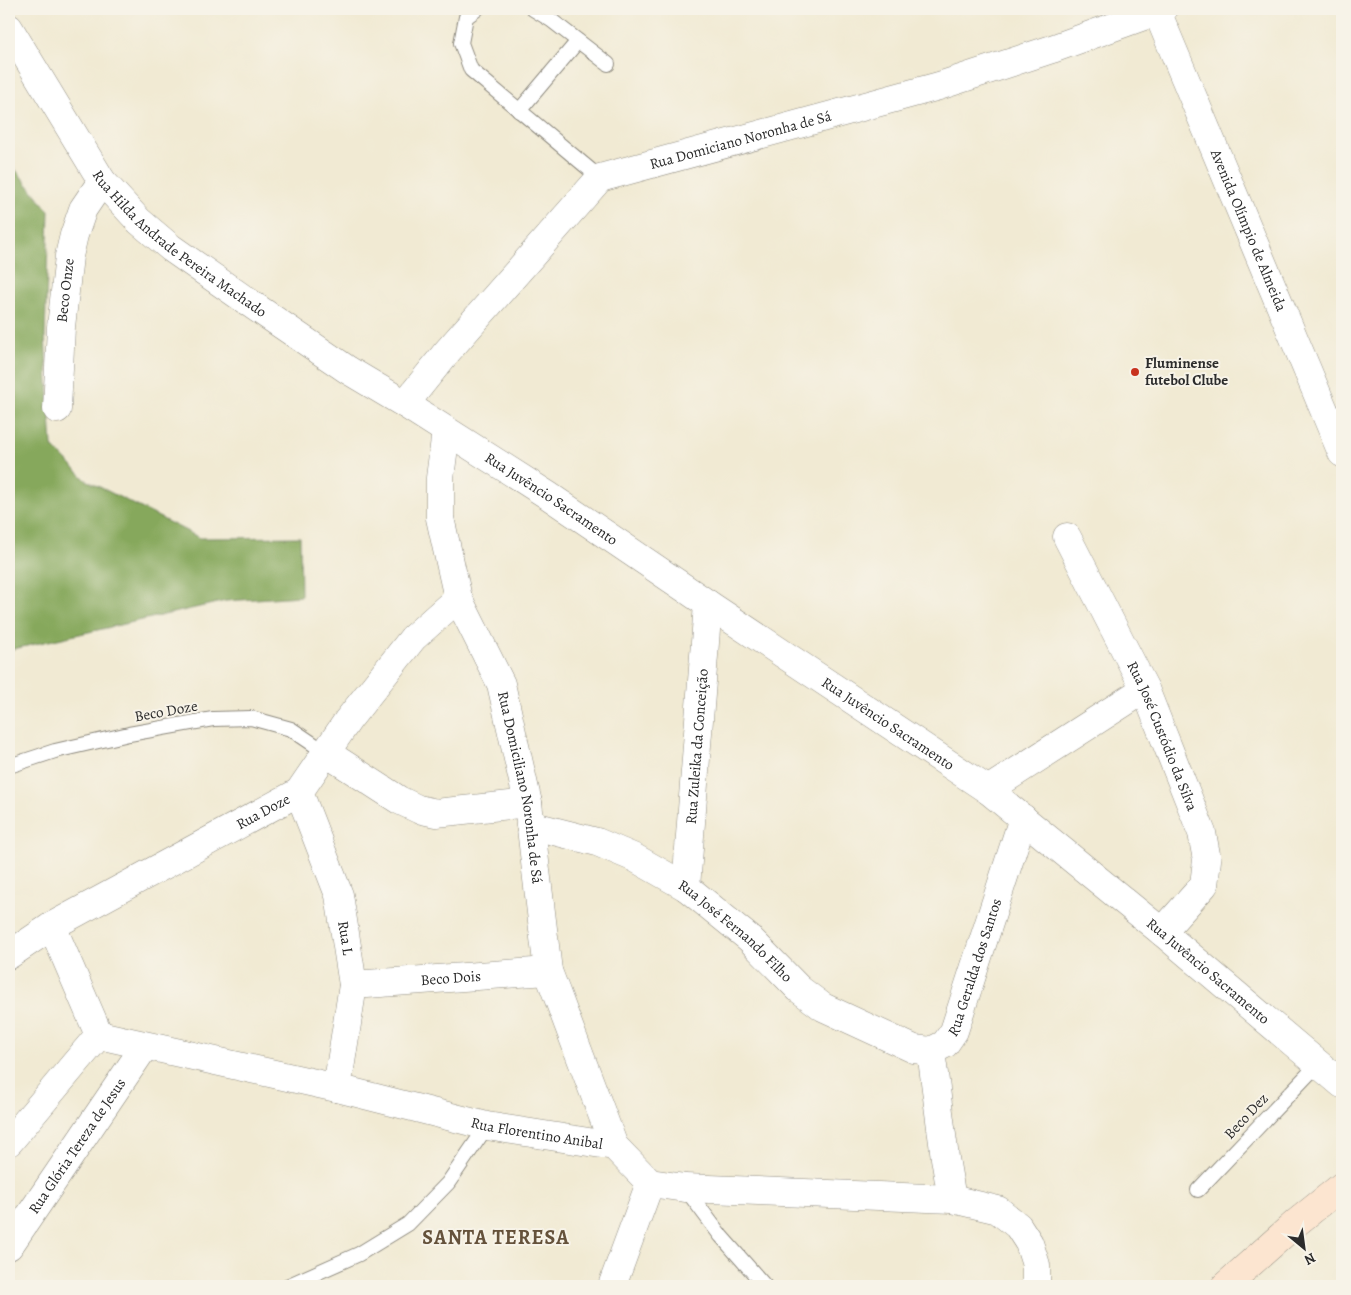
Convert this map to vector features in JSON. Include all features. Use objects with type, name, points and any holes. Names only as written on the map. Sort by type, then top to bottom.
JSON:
[{"type":"street","name":"Rua Domiciano Noronha de Sá","points":[[600,178],[939,86],[1052,49],[1159,10]]},
{"type":"street","name":"Avenida Olímpio de Almeida","points":[[1159,10],[1342,453]]},
{"type":"street","name":"Rua Hilda Andrade Pereira Machado","points":[[9,28],[102,181],[138,221],[171,248],[254,306],[348,370],[405,404]]},
{"type":"street","points":[[405,404],[446,353],[600,178]]},
{"type":"street","name":"Beco Onze","points":[[57,409],[61,327],[74,235],[83,209],[102,181]]},
{"type":"street","name":"Rua Juvêncio Sacramento","points":[[405,404],[549,496],[988,790],[1162,932],[1342,1084]]},
{"type":"street","name":"Rua Domiciliano Noronha de Sá","points":[[446,430],[440,478],[440,518],[458,598],[501,684],[529,814],[548,971],[614,1146]]},
{"type":"street","name":"Rua José Custódio da Silva","points":[[1067,537],[1145,689],[1202,833],[1208,860],[1204,885],[1162,932]]},
{"type":"street","name":"Rua Doze","points":[[9,955],[52,926],[299,792],[348,720],[413,638],[458,598]]},
{"type":"street","name":"Rua Zuleika da Conceição","points":[[686,887],[708,604]]},
{"type":"street","points":[[988,790],[1145,689]]},
{"type":"street","name":"Rua José Fernando Filho","points":[[326,752],[399,800],[418,809],[436,813],[529,814],[635,858],[686,887],[750,939],[799,989],[823,1007],[914,1049],[931,1052]]},
{"type":"street","name":"Rua L","points":[[299,792],[339,895],[353,985],[337,1088]]},
{"type":"street","name":"Rua Geralda dos Santos","points":[[952,1199],[931,1052],[945,1044],[954,1031],[1023,818]]},
{"type":"street","points":[[9,1142],[99,1035],[52,926]]},
{"type":"street","name":"Beco Dois","points":[[353,985],[548,971]]},
{"type":"street","name":"Rua Florentino Anibal","points":[[99,1035],[337,1088],[486,1126],[614,1146],[650,1183]]},
{"type":"street","name":"Rua Glória Tereza de Jesus","points":[[9,1246],[145,1046]]},
{"type":"street","points":[[612,1286],[650,1183],[685,1188],[952,1199],[998,1210],[1018,1226],[1029,1243],[1036,1266],[1036,1286]]},
{"type":"street","points":[[1225,1286],[1296,1223],[1342,1186]]},
{"type":"lane","points":[[477,9],[466,17],[461,43],[471,70],[600,178]]},
{"type":"lane","points":[[533,9],[551,20],[608,64]]},
{"type":"lane","points":[[520,111],[578,41]]},
{"type":"lane","name":"Beco Doze","points":[[9,766],[55,751],[129,734],[213,719],[251,718],[290,729],[326,752]]},
{"type":"lane","name":"Beco Dez","points":[[1198,1190],[1318,1064]]},
{"type":"lane","points":[[287,1286],[359,1254],[408,1224],[448,1184],[486,1126]]},
{"type":"lane","points":[[685,1188],[721,1236],[765,1286]]},
{"type":"green space","points":[[9,154],[10,163],[49,211],[45,336],[52,446],[86,480],[200,538],[300,537],[301,596],[226,601],[9,650]]},
{"type":"place","name":"Fluminense futebol Clube","points":[[1135,372]]},
{"type":"district","name":"SANTA TERESA","points":[[496,1237]]}]
